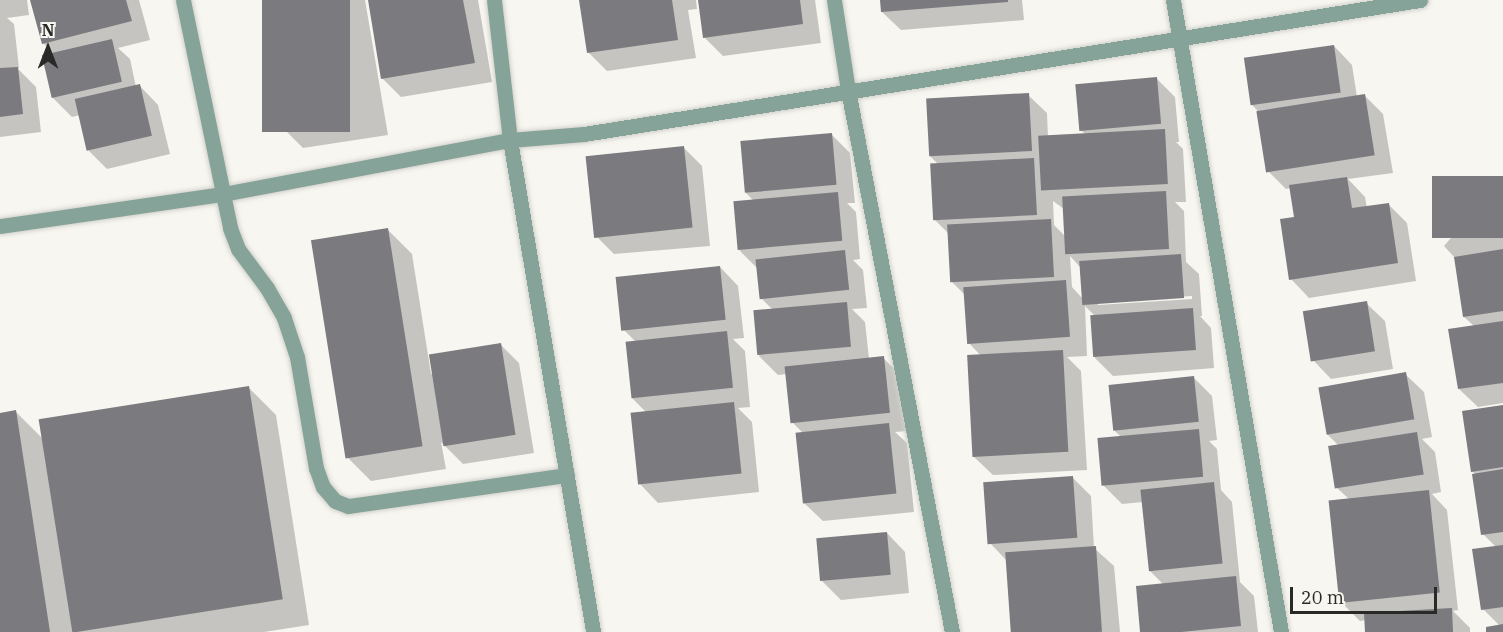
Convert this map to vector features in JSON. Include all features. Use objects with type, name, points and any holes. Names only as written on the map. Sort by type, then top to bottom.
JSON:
[{"type":"street","points":[[183,0],[230,228],[238,249],[267,288],[284,318],[297,357],[316,468],[323,487],[335,501],[348,506],[567,475]]},
{"type":"street","points":[[494,0],[510,140],[593,632]]},
{"type":"street","points":[[834,0],[848,90],[952,632]]},
{"type":"street","points":[[1173,0],[1281,632]]},
{"type":"street","points":[[0,226],[223,194],[510,140],[584,134],[1420,0]]},
{"type":"building","points":[[30,0],[126,0],[132,21],[42,44]]},
{"type":"building","points":[[262,0],[350,0],[350,132],[262,132]]},
{"type":"building","points":[[368,0],[463,0],[475,63],[381,79]]},
{"type":"building","points":[[579,0],[672,0],[678,40],[587,53]]},
{"type":"building","points":[[698,0],[800,0],[803,24],[703,38]]},
{"type":"building","points":[[880,0],[1008,0],[1008,2],[881,12]]},
{"type":"building","points":[[112,39],[122,82],[52,98],[42,55]]},
{"type":"building","points":[[1334,45],[1341,93],[1251,105],[1244,58]]},
{"type":"building","points":[[18,67],[23,114],[0,117],[0,68]]},
{"type":"building","points":[[1157,77],[1161,124],[1079,131],[1075,84]]},
{"type":"building","points":[[140,84],[152,136],[87,151],[75,99]]},
{"type":"building","points":[[1029,93],[1032,151],[929,156],[926,98]]},
{"type":"building","points":[[1365,94],[1375,155],[1266,172],[1256,111]]},
{"type":"building","points":[[1165,129],[1168,184],[1041,191],[1038,136]]},
{"type":"building","points":[[832,133],[837,185],[745,193],[740,141]]},
{"type":"building","points":[[684,146],[693,228],[594,238],[586,156]]},
{"type":"building","points":[[1034,158],[1037,215],[933,220],[930,163]]},
{"type":"building","points":[[1432,176],[1503,176],[1503,238],[1432,238]]},
{"type":"building","points":[[1347,177],[1352,208],[1389,203],[1398,263],[1289,280],[1280,219],[1294,217],[1289,185]]},
{"type":"building","points":[[1166,191],[1169,249],[1065,254],[1062,196]]},
{"type":"building","points":[[838,192],[842,241],[738,250],[733,201]]},
{"type":"building","points":[[1051,219],[1054,277],[950,282],[947,224]]},
{"type":"building","points":[[388,228],[423,446],[346,458],[311,240]]},
{"type":"building","points":[[1503,249],[1503,311],[1463,317],[1454,257]]},
{"type":"building","points":[[845,250],[849,290],[760,299],[755,259]]},
{"type":"building","points":[[1181,254],[1184,298],[1082,305],[1079,261]]},
{"type":"building","points":[[720,266],[726,320],[621,331],[616,277]]},
{"type":"building","points":[[1066,280],[1070,337],[967,344],[963,287]]},
{"type":"building","points":[[1367,301],[1375,351],[1311,362],[1303,311]]},
{"type":"building","points":[[847,302],[851,347],[757,355],[753,310]]},
{"type":"building","points":[[1193,308],[1196,350],[1093,357],[1090,315]]},
{"type":"building","points":[[1503,321],[1503,383],[1458,389],[1448,329]]},
{"type":"building","points":[[727,331],[733,388],[632,398],[626,342]]},
{"type":"building","points":[[501,343],[516,435],[443,446],[429,354]]},
{"type":"building","points":[[1063,350],[1068,452],[972,457],[967,355]]},
{"type":"building","points":[[884,356],[890,413],[791,423],[785,366]]},
{"type":"building","points":[[1406,372],[1414,419],[1327,435],[1318,387]]},
{"type":"building","points":[[1194,376],[1199,422],[1113,431],[1108,385]]},
{"type":"building","points":[[249,386],[283,599],[72,632],[39,419]]},
{"type":"building","points":[[734,402],[742,474],[638,484],[631,413]]},
{"type":"building","points":[[1503,405],[1503,467],[1471,472],[1462,411]]},
{"type":"building","points":[[16,410],[50,632],[0,632],[0,413]]},
{"type":"building","points":[[889,423],[896,494],[803,503],[796,433]]},
{"type":"building","points":[[1199,429],[1203,477],[1102,486],[1097,438]]},
{"type":"building","points":[[1417,432],[1424,474],[1335,489],[1328,446]]},
{"type":"building","points":[[1503,469],[1503,532],[1481,535],[1472,474]]},
{"type":"building","points":[[1073,476],[1077,538],[988,544],[983,482]]},
{"type":"building","points":[[1214,482],[1223,564],[1149,571],[1140,490]]},
{"type":"building","points":[[1429,490],[1440,592],[1339,603],[1329,501]]},
{"type":"building","points":[[887,532],[891,575],[820,581],[816,538]]},
{"type":"building","points":[[1503,545],[1503,607],[1481,610],[1472,549]]},
{"type":"building","points":[[1096,546],[1102,632],[1011,632],[1005,552]]},
{"type":"building","points":[[1236,576],[1241,626],[1181,632],[1140,632],[1136,586]]},
{"type":"building","points":[[1452,608],[1453,632],[1365,632],[1364,613]]},
{"type":"building","points":[[1503,624],[1503,632],[1486,632],[1486,627]]}]
